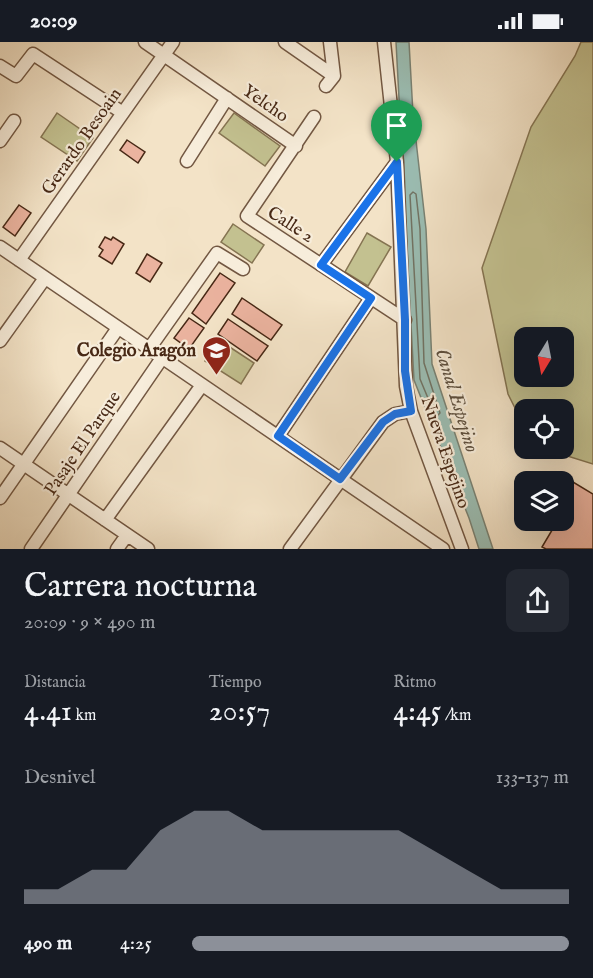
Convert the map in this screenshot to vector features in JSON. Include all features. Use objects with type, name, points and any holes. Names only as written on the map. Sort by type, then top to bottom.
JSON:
[{"type":"street","name":"Yelcho","points":[[145,42],[296,146],[247,216]]},
{"type":"street","name":"Gerardo Besoain","points":[[19,260],[173,42]]},
{"type":"street","points":[[285,42],[330,81],[330,42]]},
{"type":"street","name":"Nueva Espejino","points":[[384,42],[397,162],[406,386],[411,411],[462,549]]},
{"type":"street","points":[[0,66],[16,76],[33,54],[123,113]]},
{"type":"street","points":[[187,161],[227,98]]},
{"type":"street","points":[[296,146],[314,117]]},
{"type":"street","points":[[0,141],[14,121]]},
{"type":"street","points":[[321,265],[397,162]]},
{"type":"street","name":"Calle 2","points":[[247,216],[405,320]]},
{"type":"street","points":[[0,247],[443,549]]},
{"type":"street","points":[[149,349],[217,253],[243,269]]},
{"type":"street","points":[[0,341],[45,278]]},
{"type":"street","points":[[278,436],[371,298]]},
{"type":"street","points":[[0,498],[118,328]]},
{"type":"street","name":"Pasaje El Parque","points":[[31,549],[162,358]]},
{"type":"street","points":[[105,520],[202,385]]},
{"type":"street","points":[[291,549],[383,422],[395,414],[411,411]]},
{"type":"street","points":[[0,448],[148,549]]},
{"type":"street","points":[[449,549],[450,521]]},
{"type":"street","points":[[117,549],[127,535]]},
{"type":"shaded area","points":[[581,42],[593,42],[593,464],[574,458],[574,399],[514,399],[514,406],[508,394],[482,268],[531,127],[575,56]]},
{"type":"shaded area","points":[[57,113],[93,138],[77,161],[41,137]]},
{"type":"shaded area","points":[[234,113],[280,146],[265,166],[219,133]]},
{"type":"shaded area","points":[[233,224],[264,245],[252,263],[221,242]]},
{"type":"shaded area","points":[[367,233],[391,247],[368,286],[345,272]]},
{"type":"shaded area","points":[[219,340],[254,363],[241,384],[205,361]]},
{"type":"water","points":[[396,42],[409,42],[413,114],[426,229],[432,364],[493,549],[479,549],[414,380]]},
{"type":"building","points":[[127,140],[145,152],[138,163],[120,150]]},
{"type":"building","points":[[19,205],[31,213],[15,236],[3,227]]},
{"type":"building","points":[[105,237],[111,240],[113,237],[124,244],[112,264],[99,256],[103,250],[99,247]]},
{"type":"building","points":[[147,254],[162,263],[150,282],[136,273]]},
{"type":"building","points":[[220,273],[235,283],[206,324],[192,313]]},
{"type":"building","points":[[242,298],[282,325],[271,340],[232,314]]},
{"type":"building","points":[[189,318],[204,328],[189,349],[174,338]]},
{"type":"building","points":[[228,319],[268,346],[257,361],[218,334]]},
{"type":"building","points":[[574,483],[593,494],[593,549],[546,549],[542,547],[551,531],[574,531]]},
{"type":"place","name":"Colegio Aragón","points":[[217,376]]},
{"type":"route","points":[[397,162],[405,320],[405,371],[411,411],[395,414],[383,422],[340,479],[278,436],[371,298],[321,265],[397,162]]},
{"type":"water label","name":"Canal Espejino","points":[[458,400]]}]
